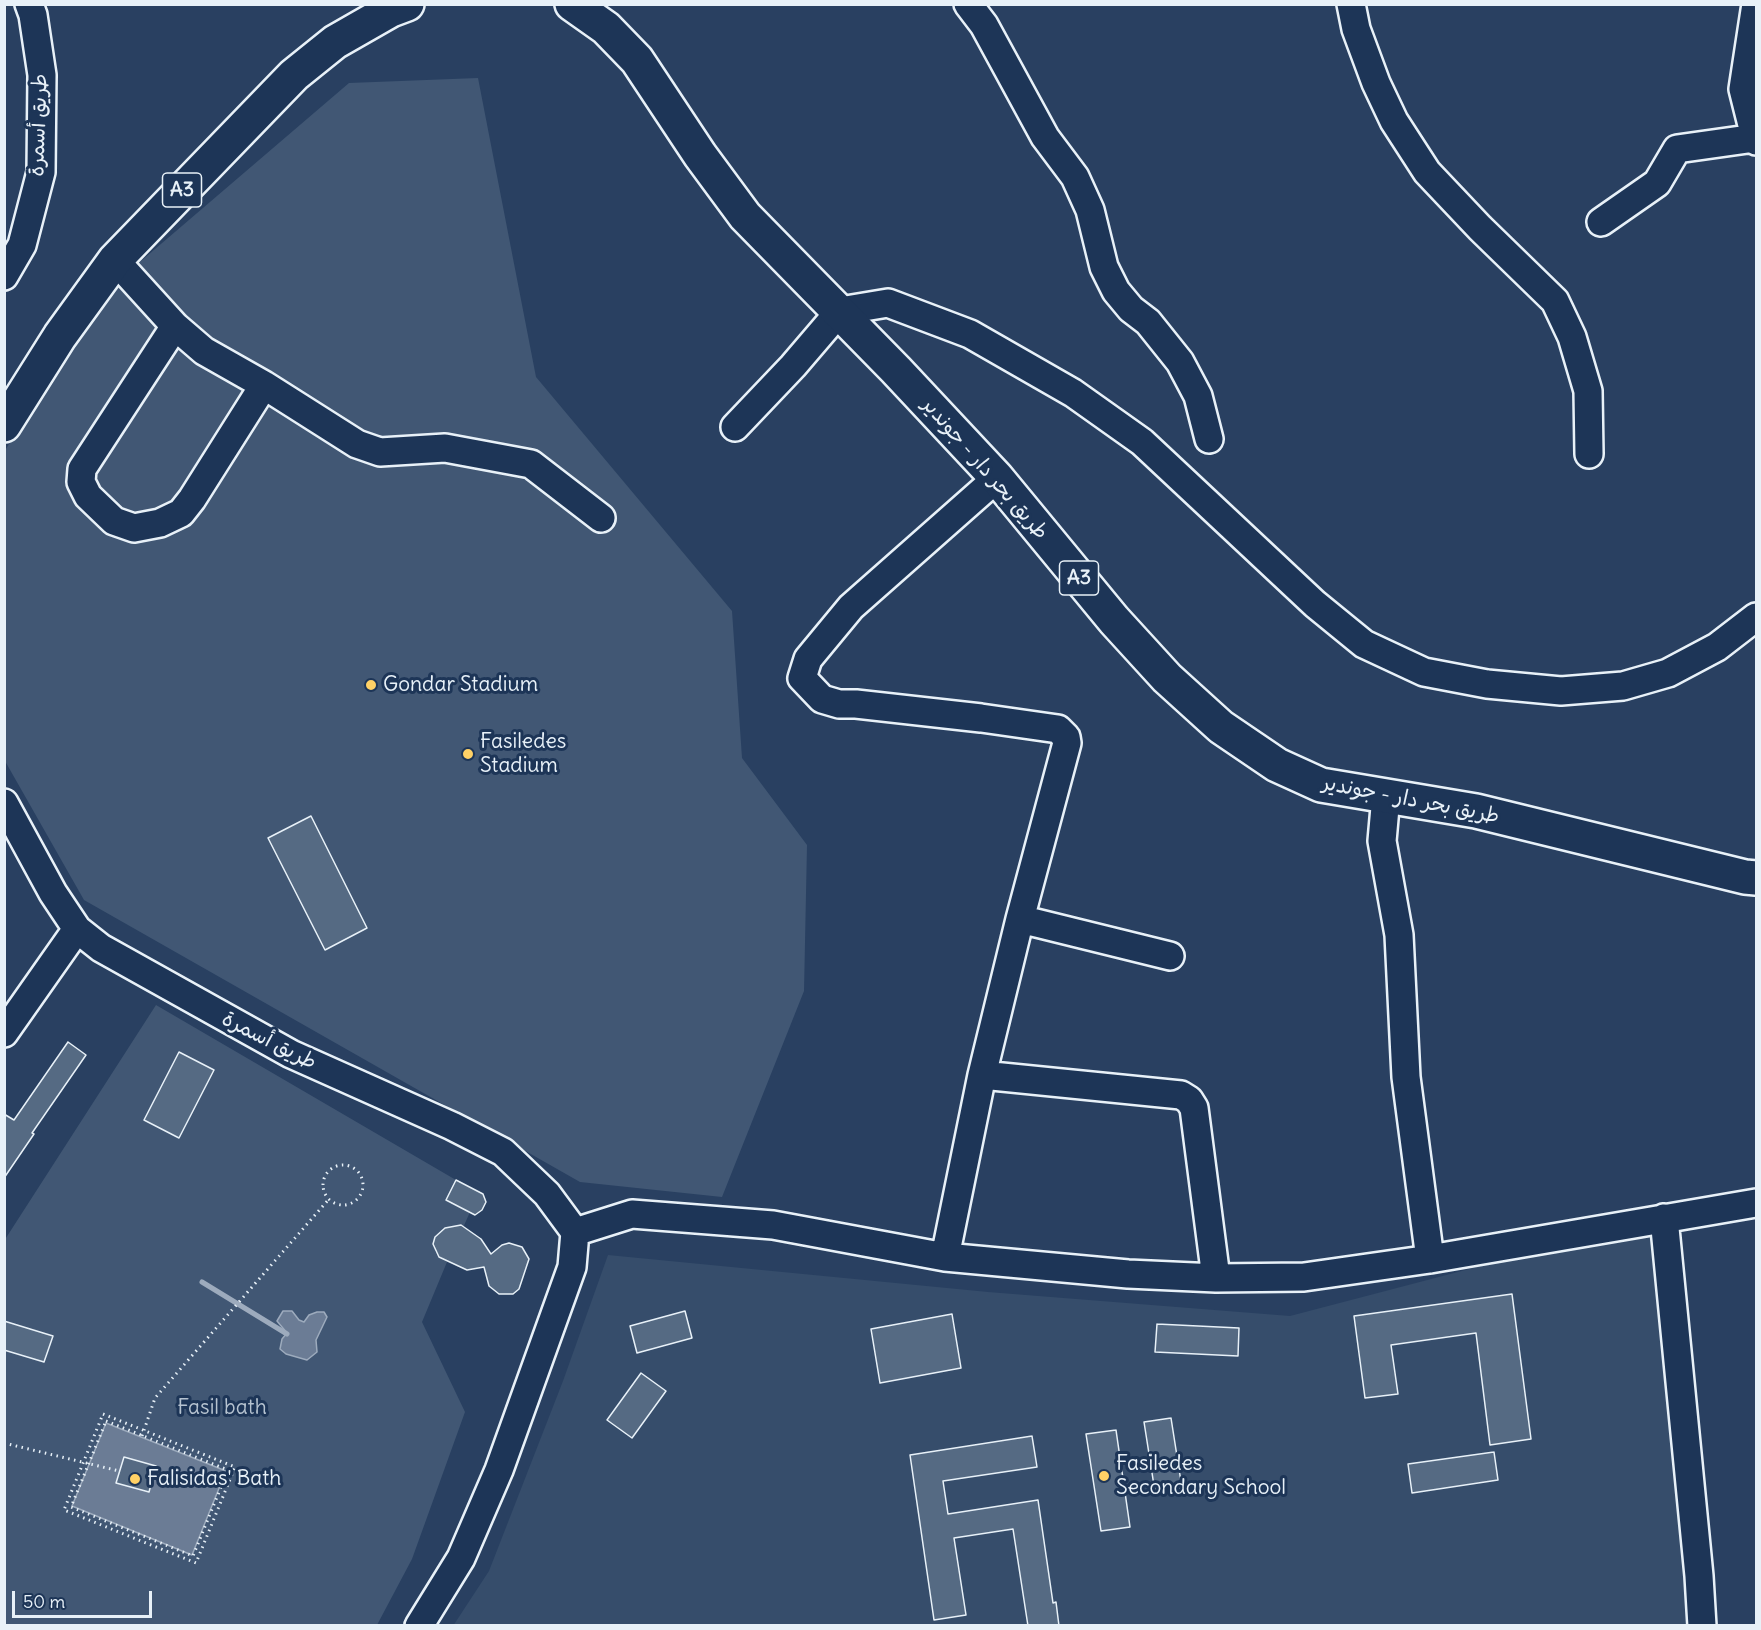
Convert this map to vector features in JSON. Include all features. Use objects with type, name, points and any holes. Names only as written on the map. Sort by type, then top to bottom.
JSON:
[{"type":"highway","name":"A3","points":[[4,425],[60,336],[115,260],[294,75],[335,42],[391,10],[407,4]]},
{"type":"highway","name":"طريق بحر دار - جوندير","points":[[572,4],[606,28],[637,60],[745,216],[840,311],[997,478],[1114,620],[1167,678],[1221,727],[1277,765],[1321,785],[1476,811],[1756,878]]},
{"type":"street","name":"طريق أسمرة","points":[[4,276],[22,245],[41,172],[42,75],[33,15],[29,4]]},
{"type":"street","points":[[968,4],[984,25],[1045,137],[1075,177],[1090,210],[1104,267],[1116,291],[1131,309],[1148,322],[1180,362],[1198,396],[1209,439]]},
{"type":"street","points":[[1351,4],[1356,29],[1376,83],[1394,121],[1427,172],[1480,228],[1555,301],[1572,337],[1588,391],[1589,454]]},
{"type":"street","points":[[1601,222],[1657,183],[1677,149],[1756,140],[1743,89],[1755,18]]},
{"type":"street","points":[[115,260],[175,326],[204,351],[264,385],[346,438],[380,452],[444,448],[531,464],[601,518]]},
{"type":"street","points":[[735,427],[840,311],[888,303],[970,334],[1074,393],[1142,442],[1315,604],[1364,644],[1424,672],[1487,684],[1561,691],[1623,686],[1668,673],[1717,647],[1756,617]]},
{"type":"street","points":[[175,326],[82,469],[81,482],[88,496],[114,520],[134,528],[160,523],[181,513],[264,385]]},
{"type":"street","points":[[945,1257],[982,1075],[1020,919],[1067,744],[1063,733],[1058,729],[981,718],[839,704],[822,699],[802,678],[808,659],[851,607],[997,478]]},
{"type":"street","points":[[1386,796],[1382,841],[1399,935],[1406,1077],[1430,1259]]},
{"type":"street","name":"طريق أسمرة","points":[[4,803],[53,893],[77,929],[110,954],[291,1054],[452,1126],[503,1152],[547,1194],[575,1232]]},
{"type":"street","points":[[1020,919],[1170,956]]},
{"type":"street","points":[[4,1033],[77,929]]},
{"type":"street","points":[[982,1075],[1181,1095],[1189,1100],[1194,1108],[1216,1278]]},
{"type":"street","points":[[431,1626],[467,1563],[482,1528],[499,1470],[572,1267],[575,1232],[632,1214],[773,1225],[945,1257],[1128,1274],[1216,1278],[1304,1277],[1430,1259],[1756,1203]]},
{"type":"street","points":[[1664,1218],[1702,1626]]},
{"type":"street","points":[[419,1626],[461,1558],[499,1470]]},
{"type":"path","points":[[343,1164],[357,1170],[363,1184],[357,1199],[343,1205],[328,1199],[323,1185],[328,1170],[343,1164]]},
{"type":"path","points":[[142,1436],[155,1398],[328,1199]]},
{"type":"path","points":[[103,1414],[144,1430],[235,1467],[196,1563],[64,1510],[103,1414]]},
{"type":"path","points":[[106,1421],[142,1436],[228,1470],[193,1557],[71,1507],[106,1421]]},
{"type":"path","points":[[4,1443],[118,1471]]},
{"type":"path","points":[[222,1468],[224,1463]]},
{"type":"shaded area","name":"Fasiledes Secondary School","points":[[1664,1218],[1692,1625],[453,1626],[489,1571],[563,1381],[608,1255],[988,1292],[1290,1316]]},
{"type":"shaded area","points":[[283,1311],[292,1311],[299,1320],[304,1322],[309,1315],[317,1312],[324,1312],[327,1317],[316,1340],[317,1352],[307,1360],[286,1354],[280,1349],[282,1339],[287,1333],[277,1321]]},
{"type":"shaded area","points":[[106,1423],[226,1471],[192,1555],[72,1506]]},
{"type":"green space","name":"Gondar Stadium","points":[[478,78],[536,377],[732,611],[742,758],[807,845],[804,991],[722,1197],[580,1182],[84,900],[5,761],[4,452],[106,291],[349,83]]},
{"type":"green space","name":"Fasil bath","points":[[156,1005],[456,1180],[446,1200],[470,1212],[462,1230],[452,1226],[445,1228],[435,1237],[435,1251],[447,1262],[422,1322],[465,1412],[412,1559],[377,1625],[5,1625],[4,1241]]},
{"type":"building","points":[[311,816],[367,928],[325,950],[268,838]]},
{"type":"building","points":[[68,1042],[86,1055],[4,1178],[4,1114],[14,1120]]},
{"type":"building","points":[[179,1052],[214,1070],[179,1138],[144,1120]]},
{"type":"building","points":[[456,1180],[483,1194],[486,1202],[482,1210],[475,1215],[446,1200]]},
{"type":"building","points":[[461,1225],[481,1239],[491,1254],[502,1245],[509,1243],[522,1247],[529,1259],[519,1289],[513,1294],[499,1294],[489,1286],[484,1267],[467,1270],[439,1257],[433,1244],[435,1237],[445,1228]]},
{"type":"building","points":[[1512,1294],[1531,1439],[1490,1445],[1476,1333],[1391,1345],[1398,1394],[1365,1398],[1354,1316]]},
{"type":"building","points":[[685,1311],[692,1338],[637,1353],[630,1326]]},
{"type":"building","points":[[952,1314],[961,1368],[880,1383],[871,1329]]},
{"type":"building","points":[[4,1321],[53,1336],[44,1362],[4,1350]]},
{"type":"building","points":[[1157,1324],[1239,1328],[1238,1356],[1155,1352]]},
{"type":"building","points":[[641,1373],[666,1391],[632,1438],[607,1420]]},
{"type":"building","points":[[1171,1418],[1182,1488],[1155,1492],[1144,1422]]},
{"type":"building","points":[[1116,1430],[1130,1527],[1101,1531],[1086,1434]]},
{"type":"building","points":[[1032,1436],[1037,1467],[943,1481],[948,1514],[1038,1500],[1053,1603],[1056,1602],[1059,1626],[1028,1626],[1013,1529],[954,1538],[966,1615],[934,1620],[910,1455]]},
{"type":"building","points":[[1494,1452],[1498,1480],[1412,1493],[1408,1464]]},
{"type":"building","name":"Falisidas' Bath","points":[[124,1457],[156,1466],[149,1492],[116,1483]]},
{"type":"waterway","points":[[202,1282],[287,1334]]},
{"type":"place","name":"Gondar Stadium","points":[[371,685]]},
{"type":"place","name":"Fasiledes Stadium","points":[[468,754]]},
{"type":"place","name":"Fasiledes Secondary School","points":[[1104,1476]]},
{"type":"place","name":"Falisidas' Bath","points":[[135,1479]]}]
